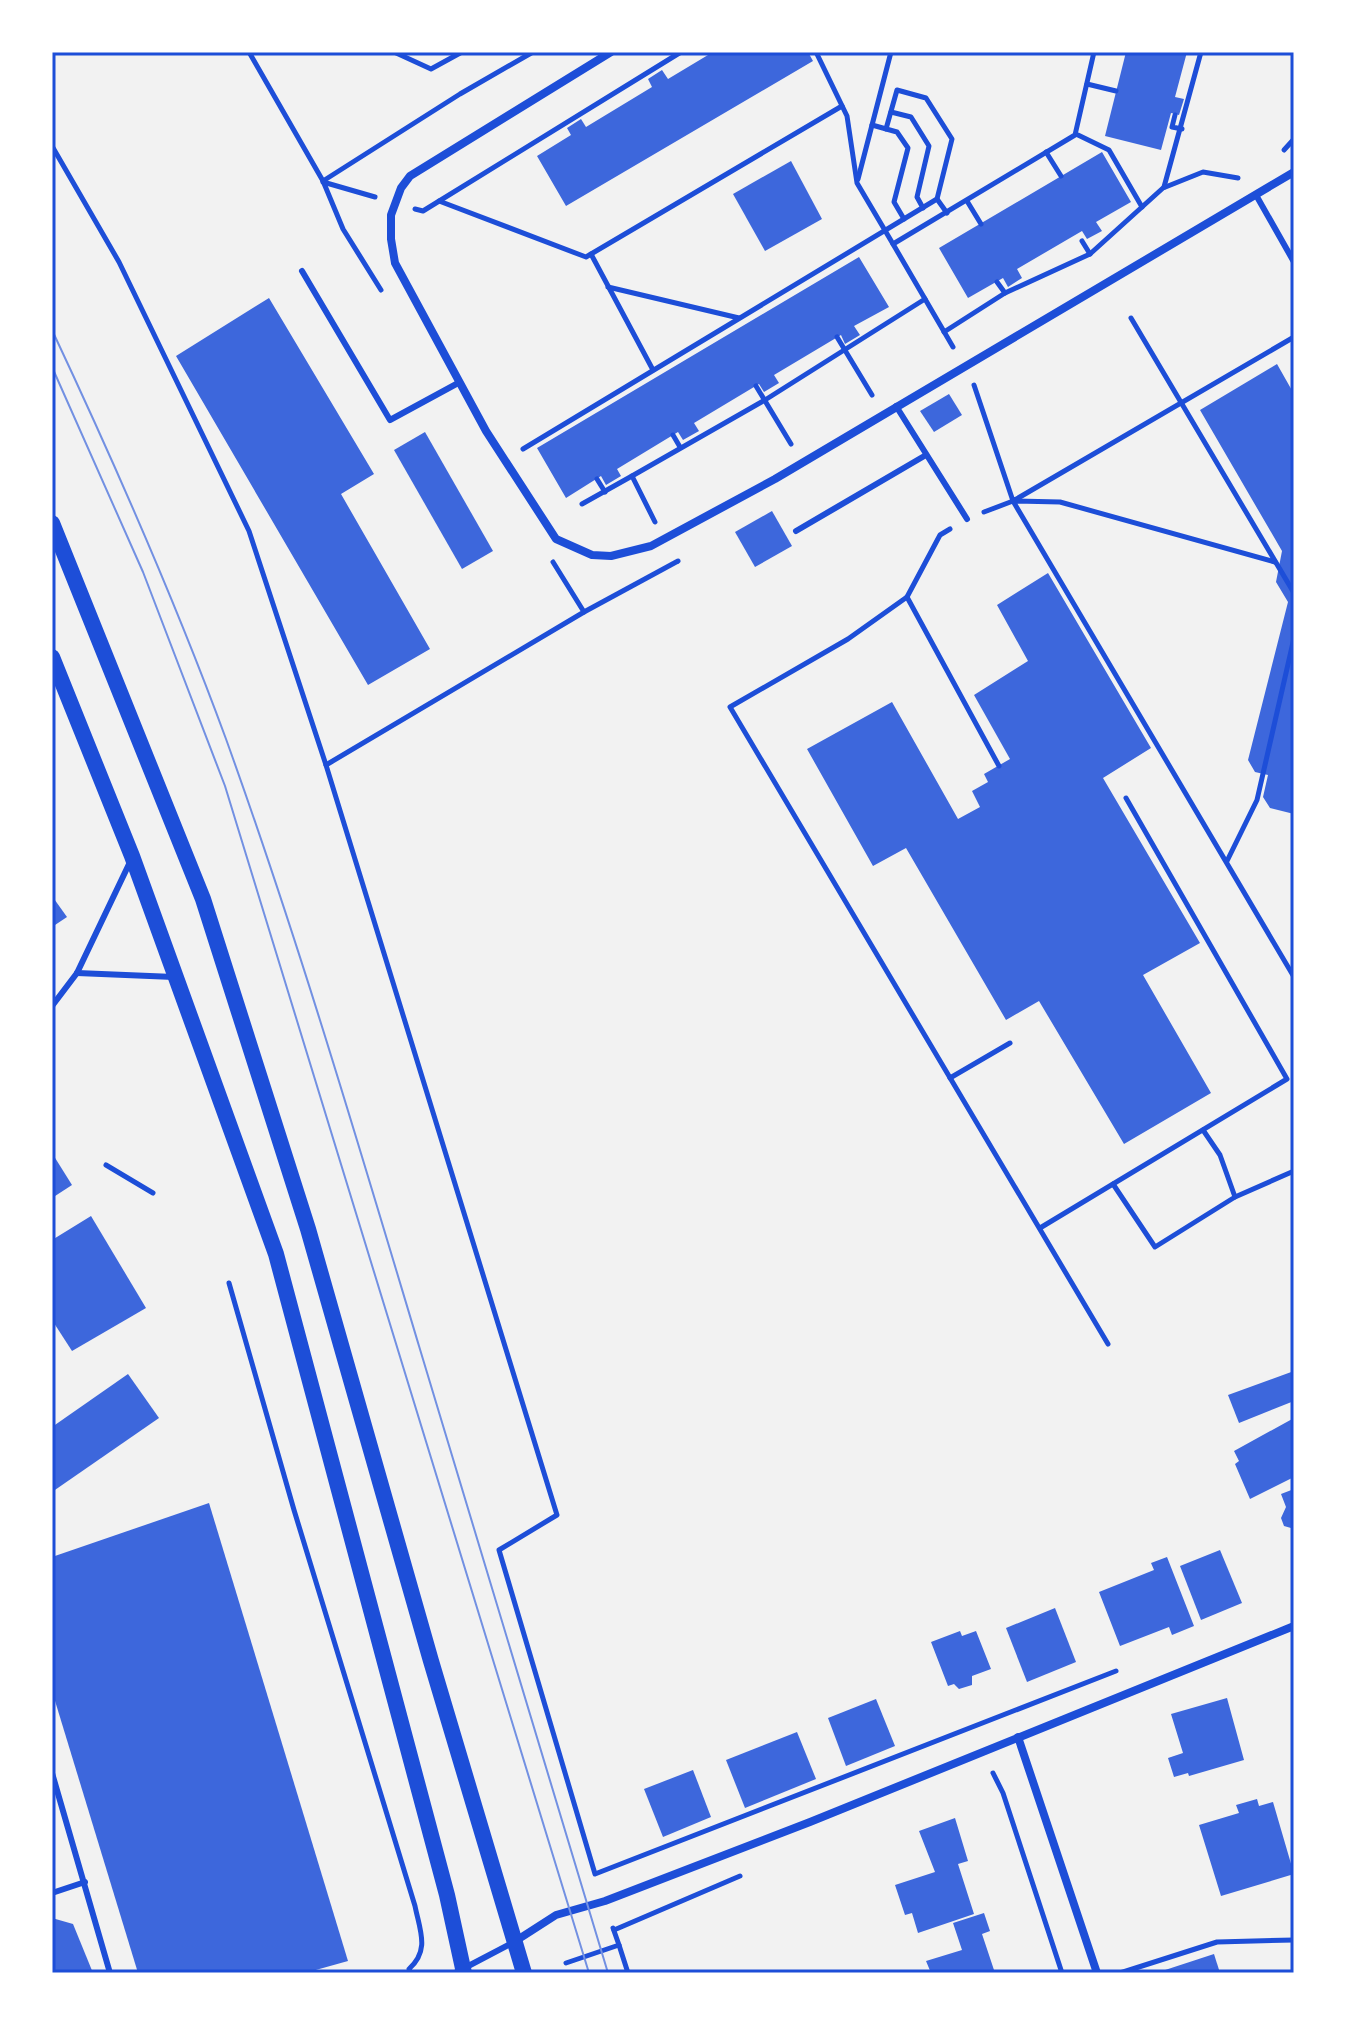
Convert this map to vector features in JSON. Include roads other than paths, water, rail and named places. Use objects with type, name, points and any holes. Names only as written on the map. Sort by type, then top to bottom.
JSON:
[{"type":"main road","points":[[52,523],[203,899],[308,1229],[524,1973]]},
{"type":"main road","points":[[52,657],[132,856],[276,1254],[447,1895],[461,1972]]},
{"type":"street","points":[[611,52],[410,176],[401,188],[391,215],[393,257],[486,431],[556,539],[592,555],[611,556],[651,546],[802,463],[1294,172]]},
{"type":"street","points":[[514,1942],[556,1915],[619,1896],[825,1816],[1294,1626]]},
{"type":"street","points":[[1018,1737],[1097,1973]]},
{"type":"lane","points":[[1256,195],[1294,262]]},
{"type":"lane","points":[[302,271],[390,420],[460,382]]},
{"type":"lane","points":[[896,406],[967,519]]},
{"type":"lane","points":[[796,531],[926,455]]},
{"type":"lane","points":[[52,547],[67,561]]},
{"type":"lane","points":[[52,1006],[77,973],[132,856]]},
{"type":"lane","points":[[77,973],[177,977]]},
{"type":"lane","points":[[52,1773],[110,1973]]},
{"type":"lane","points":[[52,1893],[85,1882]]},
{"type":"lane","points":[[461,1972],[514,1942]]},
{"type":"tram line","points":[[52,330],[165,584],[252,814],[350,1117],[608,1973]]},
{"type":"tram line","points":[[52,367],[143,572],[225,786],[589,1973]]}]
